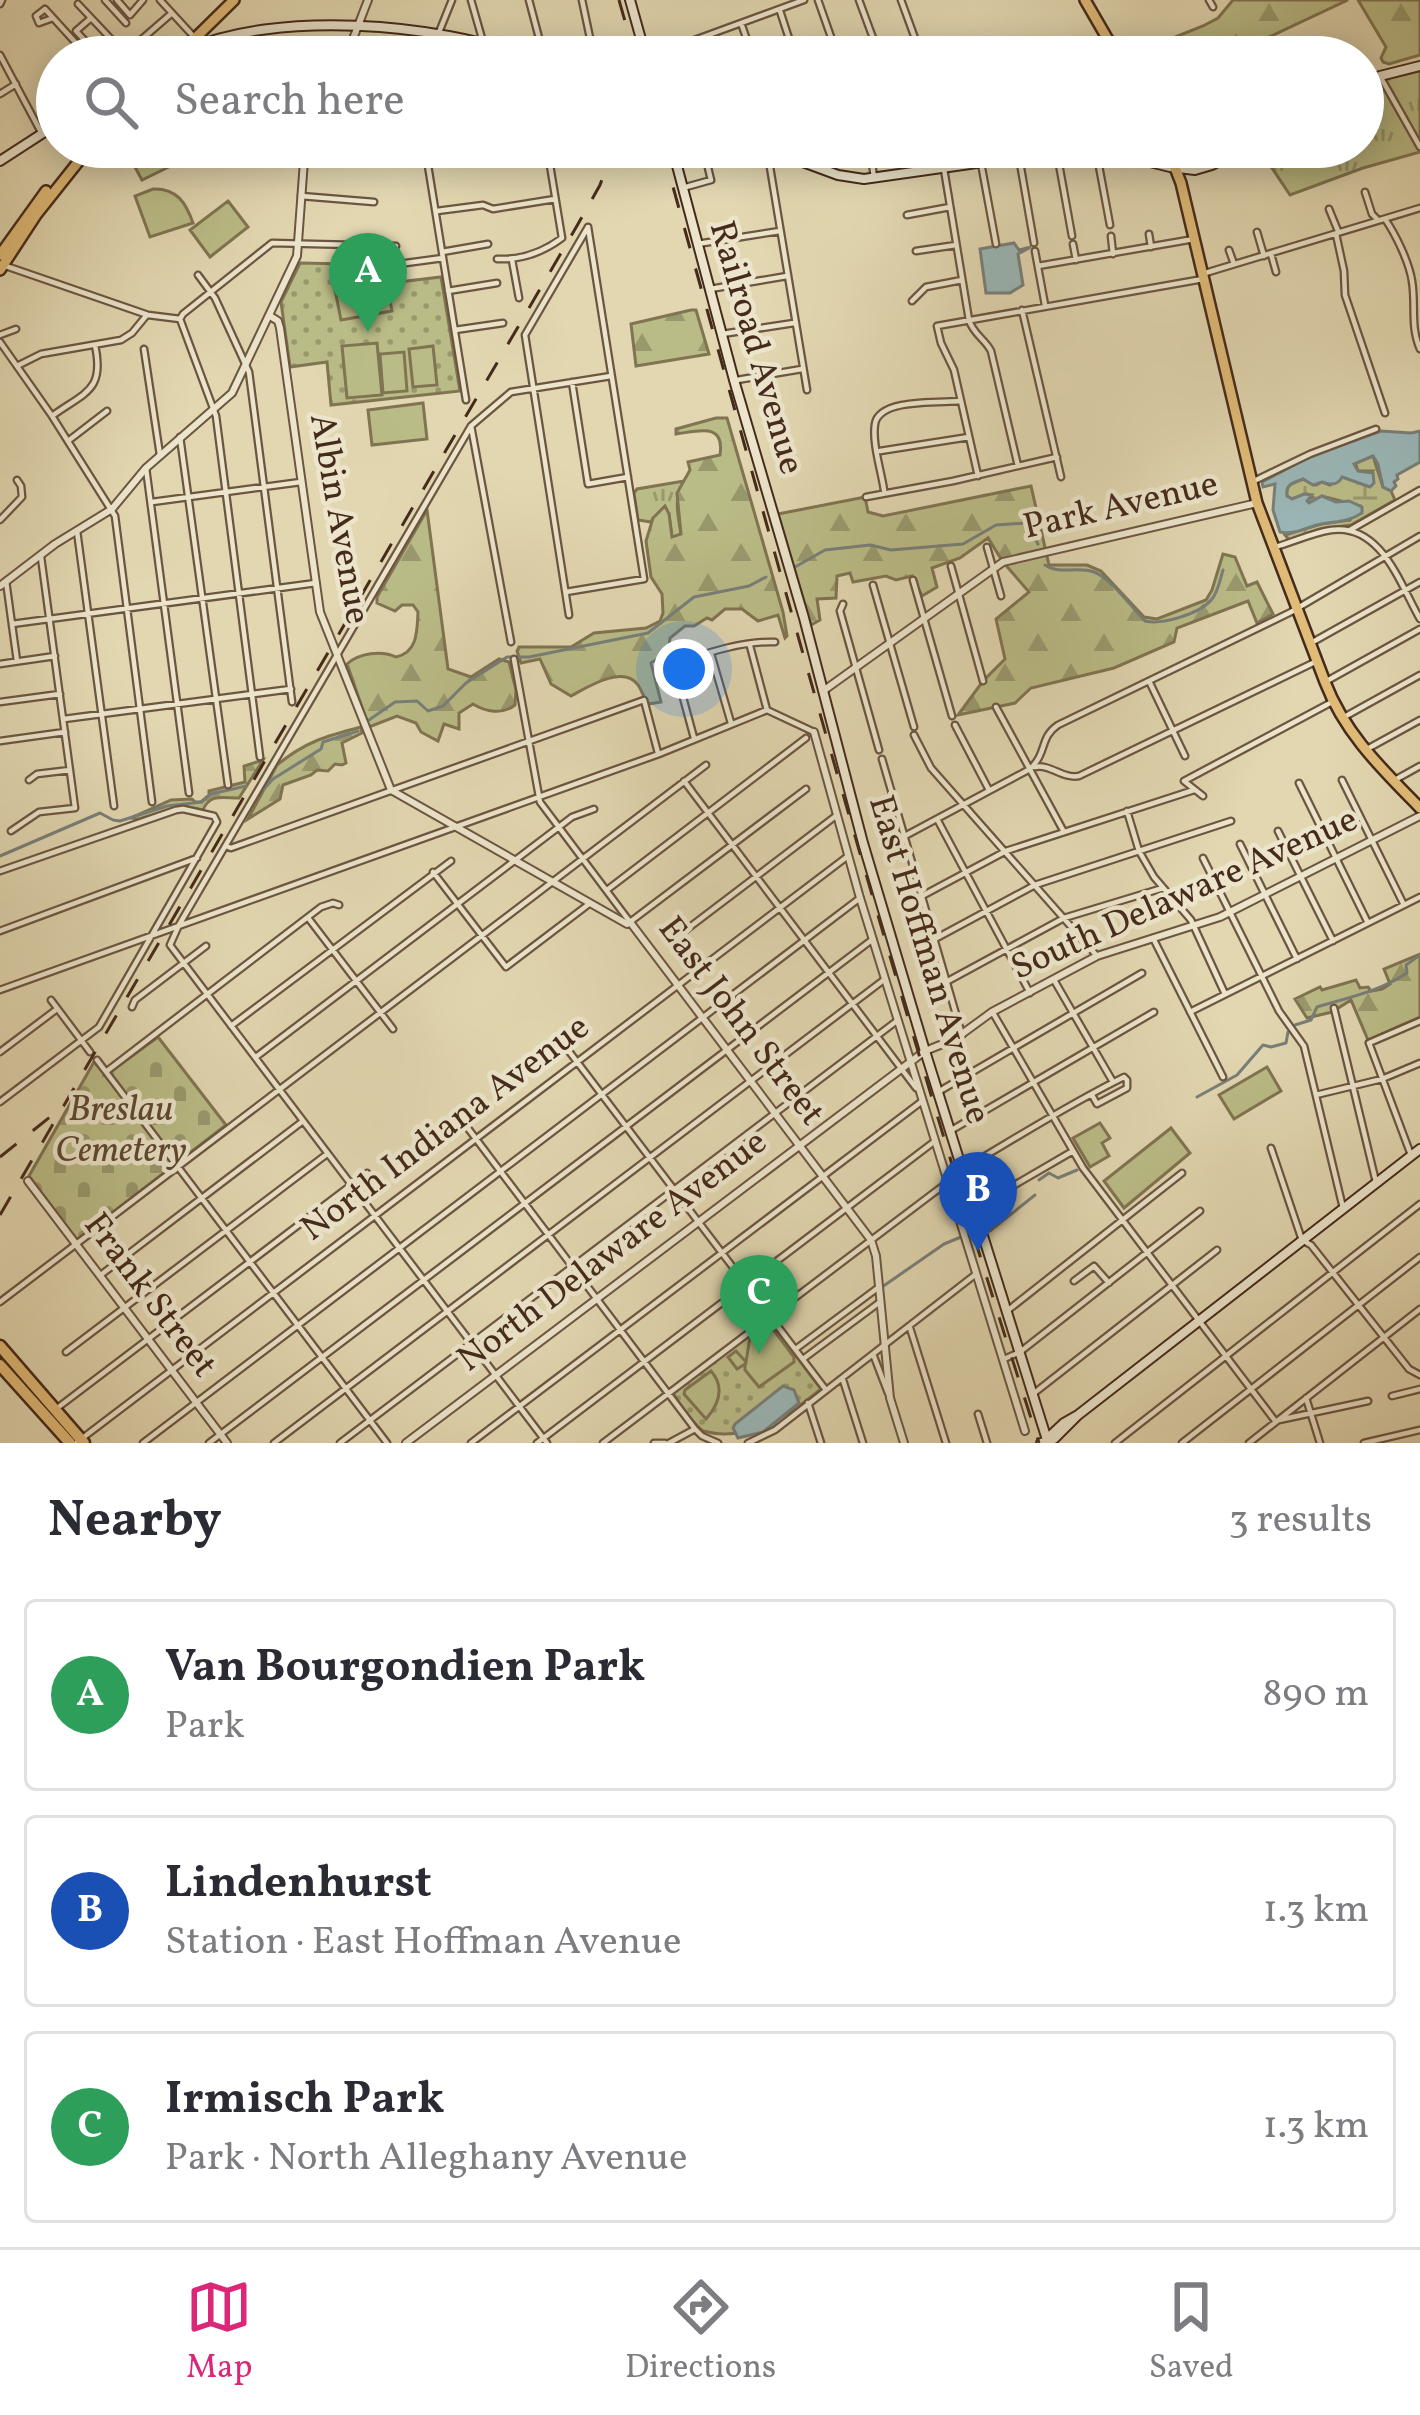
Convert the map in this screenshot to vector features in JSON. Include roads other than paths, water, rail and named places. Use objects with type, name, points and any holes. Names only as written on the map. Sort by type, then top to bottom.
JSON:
[{"type":"highway","points":[[0,1346],[78,1442]]},
{"type":"highway","points":[[0,1365],[52,1412]]},
{"type":"main road","points":[[197,36],[234,0]]},
{"type":"main road","points":[[630,0],[641,36]]},
{"type":"main road","points":[[1084,0],[1105,36]]},
{"type":"main road","points":[[207,26],[210,36]]},
{"type":"main road","points":[[240,36],[291,26],[448,36]]},
{"type":"main road","points":[[1384,75],[1420,66]]},
{"type":"main road","points":[[0,161],[36,138]]},
{"type":"main road","points":[[1,263],[34,206],[67,168]]},
{"type":"main road","name":"Railroad Avenue","points":[[678,168],[788,563]]},
{"type":"main road","points":[[819,168],[874,178],[947,168]]},
{"type":"main road","points":[[1205,168],[1176,168],[1257,503],[1332,702],[1364,751],[1420,812]]},
{"type":"main road","name":"East Hoffman Avenue","points":[[788,563],[858,826],[1046,1442]]},
{"type":"main road","points":[[1046,1442],[1064,1423],[1416,1152]]},
{"type":"street","points":[[104,0],[126,23]]},
{"type":"street","points":[[117,0],[130,15],[142,0]]},
{"type":"street","points":[[160,0],[193,36]]},
{"type":"street","points":[[355,36],[368,0]]},
{"type":"street","points":[[437,34],[452,0]]},
{"type":"street","points":[[471,0],[481,36]]},
{"type":"street","points":[[529,0],[538,36]]},
{"type":"street","points":[[582,0],[590,36]]},
{"type":"street","points":[[705,36],[804,0]]},
{"type":"street","points":[[818,0],[831,36]]},
{"type":"street","points":[[859,0],[872,36]]},
{"type":"street","points":[[901,0],[914,36]]},
{"type":"street","points":[[78,4],[108,36]]},
{"type":"street","points":[[779,9],[788,36]]},
{"type":"street","points":[[145,36],[172,13]]},
{"type":"street","points":[[52,18],[68,36]]},
{"type":"street","points":[[81,36],[76,31],[91,18]]},
{"type":"street","points":[[741,23],[746,36]]},
{"type":"street","points":[[0,56],[36,122]]},
{"type":"street","points":[[1384,83],[1420,147]]},
{"type":"street","points":[[0,94],[16,84]]},
{"type":"street","points":[[17,661],[3,584],[112,509],[146,468],[232,393],[295,264],[303,168]]},
{"type":"street","points":[[428,168],[466,400]]},
{"type":"street","points":[[497,259],[530,256],[562,238],[551,168]]},
{"type":"street","points":[[683,188],[711,180],[708,168]]},
{"type":"street","points":[[769,168],[807,390]]},
{"type":"street","points":[[873,168],[874,178]]},
{"type":"street","points":[[982,168],[996,244]]},
{"type":"street","points":[[1021,168],[1045,306]]},
{"type":"street","points":[[1059,168],[1076,260]]},
{"type":"street","points":[[1100,168],[1111,225]]},
{"type":"street","points":[[940,169],[969,320],[991,351],[1018,466]]},
{"type":"street","points":[[1365,192],[1372,214],[1391,228],[1416,279],[1413,323],[1420,349]]},
{"type":"street","points":[[301,196],[374,202]]},
{"type":"street","points":[[435,211],[483,205],[493,209],[556,199]]},
{"type":"street","points":[[907,214],[950,207]]},
{"type":"street","points":[[979,476],[954,370],[937,326],[1202,276],[1420,208]]},
{"type":"street","points":[[1329,209],[1345,296],[1385,413]]},
{"type":"street","points":[[566,592],[644,580],[588,227],[525,334],[569,615]]},
{"type":"street","points":[[698,244],[780,231]]},
{"type":"street","points":[[1257,232],[1276,272]]},
{"type":"street","points":[[1149,234],[1151,247]]},
{"type":"street","points":[[1111,236],[1113,254]]},
{"type":"street","points":[[1038,266],[1194,239]]},
{"type":"street","points":[[180,319],[272,243],[396,246]]},
{"type":"street","points":[[391,265],[488,244]]},
{"type":"street","points":[[916,251],[956,245]]},
{"type":"street","points":[[1229,250],[1234,264]]},
{"type":"street","points":[[512,260],[519,298]]},
{"type":"street","points":[[1,263],[148,315],[180,319]]},
{"type":"street","points":[[198,275],[249,372],[292,703]]},
{"type":"street","points":[[710,289],[787,276]]},
{"type":"street","points":[[911,301],[926,287],[962,280]]},
{"type":"street","points":[[448,291],[497,284]]},
{"type":"street","points":[[1022,310],[1061,477]]},
{"type":"street","points":[[17,366],[33,356],[127,337],[148,315]]},
{"type":"street","name":"Albin Avenue","points":[[269,316],[280,328],[320,612],[392,790]]},
{"type":"street","points":[[180,319],[214,409],[260,757]]},
{"type":"street","points":[[455,331],[503,322]]},
{"type":"street","points":[[722,334],[795,322]]},
{"type":"street","points":[[16,329],[0,338],[112,509],[152,802]]},
{"type":"street","points":[[52,416],[96,382],[95,345]]},
{"type":"street","points":[[144,349],[160,455]]},
{"type":"street","points":[[734,380],[802,369]]},
{"type":"street","points":[[611,376],[512,392],[471,426],[170,945],[543,1441],[935,1141]]},
{"type":"street","points":[[572,382],[588,484],[628,477]]},
{"type":"street","points":[[884,492],[874,425],[877,418],[886,408],[961,401]]},
{"type":"street","points":[[68,441],[107,411]]},
{"type":"street","points":[[471,426],[511,642]]},
{"type":"street","points":[[1252,483],[1376,429]]},
{"type":"street","points":[[878,451],[969,436]]},
{"type":"street","points":[[180,437],[227,785]]},
{"type":"street","points":[[866,496],[1057,457]]},
{"type":"street","points":[[146,468],[189,794]]},
{"type":"street","points":[[0,520],[22,497],[17,480]]},
{"type":"street","points":[[150,502],[302,482]]},
{"type":"street","points":[[1350,530],[1420,490]]},
{"type":"street","name":"Park Avenue","points":[[823,691],[1003,562],[1257,503]]},
{"type":"street","points":[[1275,548],[1325,531],[1350,530],[1368,537],[1420,620]]},
{"type":"street","points":[[77,532],[113,806]]},
{"type":"street","points":[[1030,769],[1042,755],[1051,730],[1297,607],[1420,536]]},
{"type":"street","points":[[987,547],[1000,596]]},
{"type":"street","points":[[11,831],[39,812],[75,808],[41,554]]},
{"type":"street","points":[[951,566],[983,681]]},
{"type":"street","points":[[913,580],[952,716]]},
{"type":"street","points":[[1310,644],[1420,582]]},
{"type":"street","points":[[12,624],[316,583]]},
{"type":"street","points":[[873,585],[914,731],[931,768],[1097,956]]},
{"type":"street","points":[[843,604],[840,611],[879,750]]},
{"type":"street","points":[[1324,682],[1420,629]]},
{"type":"street","points":[[694,738],[678,672],[686,662],[749,644],[775,642]]},
{"type":"street","points":[[607,890],[810,735],[767,710],[749,644]]},
{"type":"street","points":[[711,653],[730,723]]},
{"type":"street","points":[[0,664],[55,656]]},
{"type":"street","points":[[514,659],[540,802],[631,922],[806,789]]},
{"type":"street","points":[[903,837],[1030,769],[1041,766],[1064,776],[1079,776],[1317,661]]},
{"type":"street","points":[[1342,719],[1420,675]]},
{"type":"street","points":[[1148,681],[1185,756]]},
{"type":"street","points":[[64,719],[291,689]]},
{"type":"street","points":[[0,702],[60,694]]},
{"type":"street","points":[[226,846],[644,700],[658,754]]},
{"type":"street","points":[[1203,796],[1184,781],[1332,702]]},
{"type":"street","points":[[996,707],[1064,832]]},
{"type":"street","points":[[0,990],[658,754],[767,710]]},
{"type":"street","points":[[1364,751],[1420,720]]},
{"type":"street","points":[[955,725],[989,790]]},
{"type":"street","points":[[0,741],[65,732]]},
{"type":"street","name":"East Hoffman Avenue","points":[[810,735],[1024,1431]]},
{"type":"street","points":[[881,759],[962,1035]]},
{"type":"street","points":[[0,1302],[706,765]]},
{"type":"street","points":[[1393,781],[1420,766]]},
{"type":"street","points":[[28,780],[70,770]]},
{"type":"street","points":[[1342,780],[1404,905]]},
{"type":"street","points":[[471,1443],[923,1101],[684,782]]},
{"type":"street","points":[[1299,783],[1368,923]]},
{"type":"street","name":"East John Street","points":[[392,790],[589,904],[631,922],[871,1240],[890,1398]]},
{"type":"street","points":[[920,897],[1006,851],[1194,790]]},
{"type":"street","points":[[254,1058],[558,827],[594,809]]},
{"type":"street","points":[[0,871],[176,810],[200,812],[218,822],[99,1027],[0,1102]]},
{"type":"street","points":[[1127,811],[1139,851],[1191,920],[1226,994]]},
{"type":"street","name":"South Delaware Avenue","points":[[910,1061],[1097,956],[1230,912],[1420,812]]},
{"type":"street","points":[[678,936],[837,815]]},
{"type":"street","points":[[937,818],[1030,993]]},
{"type":"street","points":[[933,940],[1035,885],[1232,821]]},
{"type":"street","points":[[1278,830],[1333,940]]},
{"type":"street","points":[[1240,844],[1297,959]]},
{"type":"street","name":"North Indiana Avenue","points":[[78,1442],[848,856]]},
{"type":"street","points":[[0,931],[198,858]]},
{"type":"street","points":[[1203,859],[1279,1011],[1304,1046],[1343,1208]]},
{"type":"street","points":[[230,1027],[451,861]]},
{"type":"street","points":[[433,872],[506,968],[589,904]]},
{"type":"street","points":[[946,982],[1064,918],[1163,887]]},
{"type":"street","points":[[1190,1012],[1420,897]]},
{"type":"street","points":[[143,1443],[860,898]]},
{"type":"street","points":[[106,1072],[308,917],[322,907],[338,904]]},
{"type":"street","points":[[308,917],[393,1029]]},
{"type":"street","points":[[1153,938],[1223,1077]]},
{"type":"street","points":[[209,1443],[873,939]]},
{"type":"street","points":[[132,1007],[206,946]]},
{"type":"street","points":[[938,1092],[1142,974]]},
{"type":"street","points":[[274,1443],[885,979]]},
{"type":"street","points":[[1054,980],[1113,1082]]},
{"type":"street","points":[[51,1000],[90,1052]]},
{"type":"street","points":[[1334,1008],[1376,1183]]},
{"type":"street","points":[[1,1049],[57,1009]]},
{"type":"street","points":[[992,1012],[1073,1151],[1278,1421]]},
{"type":"street","points":[[950,1131],[1154,1012]]},
{"type":"street","points":[[340,1443],[898,1020]]},
{"type":"street","points":[[1416,1152],[1369,1043],[1420,1021]]},
{"type":"street","points":[[565,1046],[826,1390]]},
{"type":"street","points":[[97,1060],[387,1443]]},
{"type":"street","name":"North Delaware Avenue","points":[[406,1443],[910,1061]]},
{"type":"street","points":[[1316,1095],[1382,1079],[1420,1063]]},
{"type":"street","points":[[963,1169],[1053,1117],[1092,1094],[1113,1082],[1125,1077],[1128,1083],[1097,1104],[1092,1094]]},
{"type":"street","points":[[100,1276],[303,1121]]},
{"type":"street","points":[[464,1123],[702,1442]]},
{"type":"street","points":[[1271,1148],[1302,1240],[1311,1245],[1408,1369],[1420,1376]]},
{"type":"street","points":[[957,1214],[1073,1151]]},
{"type":"street","points":[[66,1352],[327,1154]]},
{"type":"street","points":[[52,1412],[367,1173]]},
{"type":"street","points":[[1007,1311],[1182,1173]]},
{"type":"street","name":"Frank Street","points":[[28,1181],[226,1443]]},
{"type":"street","points":[[603,1443],[947,1182]]},
{"type":"street","points":[[1115,1443],[1420,1204]]},
{"type":"street","points":[[1002,1359],[1020,1352],[1200,1210]]},
{"type":"street","points":[[1033,1394],[1217,1250]]},
{"type":"street","points":[[1182,1443],[1420,1257]]},
{"type":"street","points":[[1074,1281],[1096,1266],[1109,1283]]},
{"type":"street","points":[[748,1443],[775,1430],[976,1274]]},
{"type":"street","points":[[795,1350],[879,1287]]},
{"type":"street","points":[[803,1358],[880,1301]]},
{"type":"street","points":[[1249,1443],[1418,1314]]},
{"type":"street","points":[[909,1326],[946,1443]]},
{"type":"street","name":"East John Street","points":[[873,1354],[904,1443]]},
{"type":"street","points":[[843,1378],[863,1443]]},
{"type":"street","points":[[1392,1396],[1420,1389]]},
{"type":"street","points":[[1306,1398],[1320,1443]]},
{"type":"street","points":[[1278,1421],[1368,1401]]},
{"type":"street","points":[[808,1403],[820,1443]]},
{"type":"street","points":[[978,1414],[987,1443]]},
{"type":"street","points":[[694,1430],[702,1442]]},
{"type":"street","points":[[654,1443],[667,1443],[694,1430]]},
{"type":"street","points":[[775,1430],[779,1443]]},
{"type":"street","points":[[1364,1443],[1420,1430]]},
{"type":"street","points":[[702,1442],[718,1443]]},
{"type":"water","points":[[1014,243],[1019,250],[1031,247],[1018,254],[1023,285],[1010,293],[986,293],[980,249]]},
{"type":"water","points":[[1381,431],[1420,431],[1420,462],[1397,475],[1391,491],[1383,487],[1373,456],[1354,464],[1358,471],[1373,473],[1370,487],[1342,477],[1333,484],[1313,485],[1303,479],[1293,483],[1287,492],[1292,499],[1304,494],[1312,495],[1309,503],[1322,496],[1349,501],[1362,507],[1362,513],[1296,532],[1280,532],[1273,510],[1275,484],[1263,487],[1262,482],[1313,455]]},
{"type":"water","points":[[783,1386],[794,1390],[799,1403],[763,1432],[738,1438],[735,1424]]},
{"type":"waterway","points":[[795,567],[825,550],[963,544],[996,525],[1027,523],[1038,544]]},
{"type":"waterway","points":[[1045,565],[1100,575],[1145,621],[1152,622],[1180,617],[1206,604],[1216,593],[1223,570]]},
{"type":"waterway","points":[[369,720],[395,702],[417,701],[428,711],[443,706],[466,683],[507,657],[529,657],[648,633],[694,597],[749,586],[766,577]]},
{"type":"waterway","points":[[264,789],[321,749],[323,742],[358,731]]},
{"type":"waterway","points":[[0,856],[100,813],[120,821],[167,806],[202,802],[211,794],[246,786]]},
{"type":"waterway","points":[[1295,1025],[1311,1020],[1317,1007],[1396,980],[1420,955]]},
{"type":"waterway","points":[[1197,1097],[1237,1075],[1263,1045],[1286,1043],[1288,1032]]},
{"type":"waterway","points":[[1039,1180],[1049,1173],[1058,1178],[1077,1170]]},
{"type":"waterway","points":[[990,1231],[1035,1195]]},
{"type":"waterway","points":[[882,1287],[961,1237]]},
{"type":"railway","points":[[619,0],[629,36]]},
{"type":"railway","points":[[0,1215],[578,224],[606,168]]},
{"type":"railway","points":[[668,168],[891,959],[1039,1443]]},
{"type":"railway","points":[[0,1157],[50,1117]]},
{"type":"place","name":"Van Bourgondien Park","points":[[368,332]]},
{"type":"place","name":"Lindenhurst","points":[[978,1251]]},
{"type":"place","name":"Irmisch Park","points":[[759,1354]]},
{"type":"park label","name":"Breslau Cemetery","points":[[121,1132]]}]
